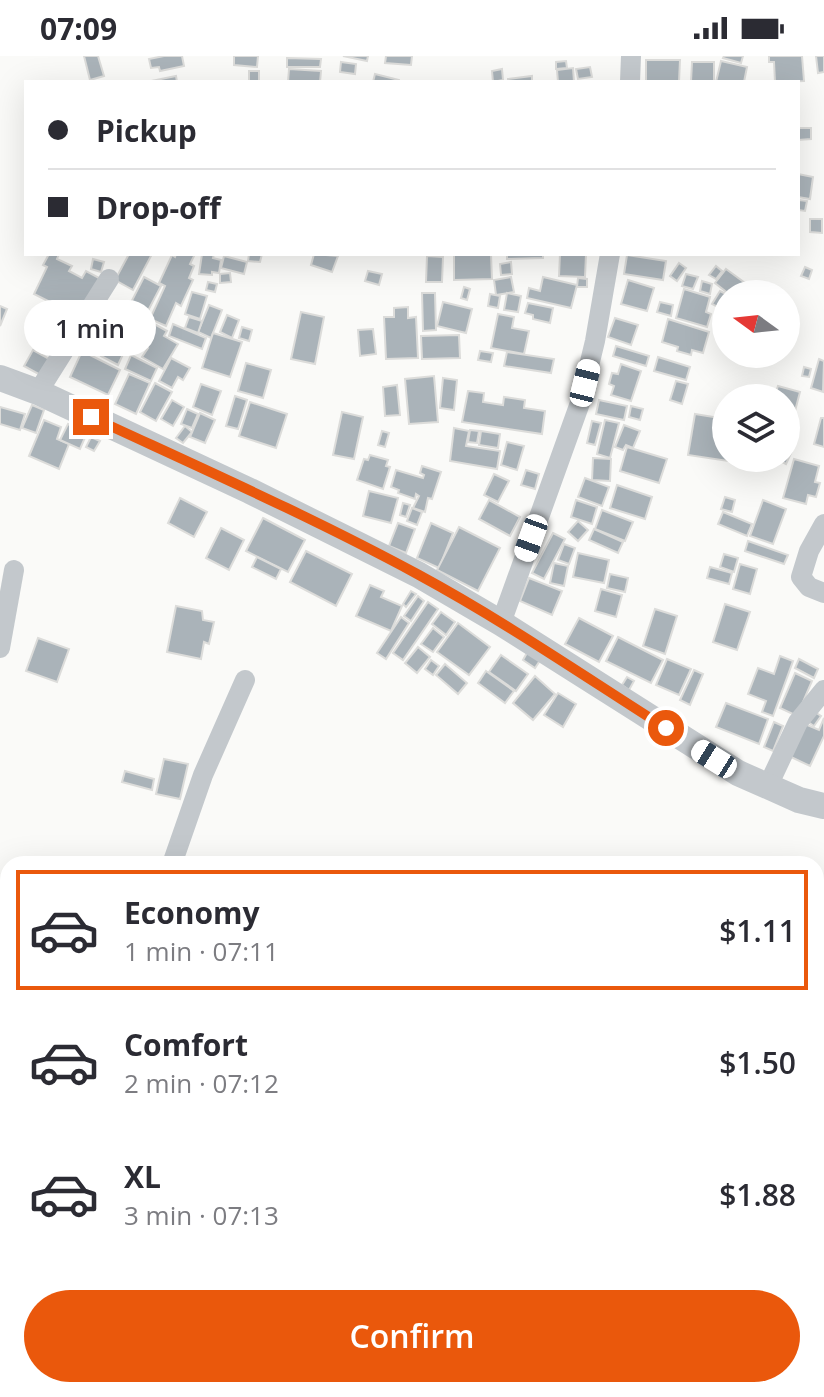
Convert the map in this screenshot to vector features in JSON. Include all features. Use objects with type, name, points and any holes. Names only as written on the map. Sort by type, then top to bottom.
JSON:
[{"type":"street","points":[[630,80],[631,56]]},
{"type":"street","points":[[501,623],[580,403],[595,341],[610,256]]},
{"type":"street","points":[[38,392],[109,279]]},
{"type":"street","points":[[0,378],[38,392],[250,491],[405,568],[501,623],[691,744],[767,788],[824,806]]},
{"type":"street","points":[[824,524],[809,551],[801,577],[809,587],[824,593]]},
{"type":"street","points":[[0,648],[14,570]]},
{"type":"street","points":[[175,856],[203,775],[245,680]]},
{"type":"street","points":[[767,788],[798,722],[824,690]]},
{"type":"building","points":[[84,56],[98,56],[104,76],[90,80]]},
{"type":"building","points":[[182,56],[184,66],[160,71],[159,67],[151,68],[149,59]]},
{"type":"building","points":[[234,56],[258,56],[257,67],[234,65]]},
{"type":"building","points":[[343,56],[368,56],[367,61]]},
{"type":"building","points":[[386,56],[412,56],[411,65],[385,63]]},
{"type":"building","points":[[724,56],[743,56],[741,63]]},
{"type":"building","points":[[769,56],[802,56],[804,81],[775,80],[774,62],[769,62]]},
{"type":"building","points":[[816,56],[824,56],[824,72],[818,73]]},
{"type":"building","points":[[287,58],[321,59],[320,67],[287,67]]},
{"type":"building","points":[[646,60],[680,60],[679,80],[646,80]]},
{"type":"building","points":[[566,61],[567,68],[556,69],[556,62]]},
{"type":"building","points":[[721,61],[747,67],[744,80],[716,80]]},
{"type":"building","points":[[341,62],[356,64],[355,74],[340,72]]},
{"type":"building","points":[[692,62],[714,62],[714,80],[691,80]]},
{"type":"building","points":[[590,67],[592,77],[578,79],[576,69]]},
{"type":"building","points":[[573,68],[574,80],[558,80],[557,70]]},
{"type":"building","points":[[289,69],[321,71],[320,80],[288,80]]},
{"type":"building","points":[[502,69],[503,80],[493,80],[492,71]]},
{"type":"building","points":[[249,71],[259,71],[259,80],[249,80]]},
{"type":"building","points":[[375,74],[399,80],[374,80]]},
{"type":"building","points":[[176,76],[177,80],[156,80]]},
{"type":"building","points":[[532,76],[532,80],[508,79]]},
{"type":"building","points":[[800,128],[811,128],[811,139],[800,140]]},
{"type":"building","points":[[800,174],[813,177],[810,199],[800,197]]},
{"type":"building","points":[[800,200],[807,201],[805,211],[800,210]]},
{"type":"building","points":[[810,219],[822,219],[822,233],[810,232]]},
{"type":"building","points":[[48,256],[58,256],[57,259],[72,266],[69,271],[82,278],[86,271],[101,279],[82,318],[34,294],[47,267],[43,265]]},
{"type":"building","points":[[128,256],[151,256],[133,290],[115,280]]},
{"type":"building","points":[[172,256],[194,256],[189,278],[193,280],[181,306],[176,303],[166,326],[150,319],[165,286],[159,283]]},
{"type":"building","points":[[202,256],[221,260],[219,273],[199,274]]},
{"type":"building","points":[[224,256],[247,262],[244,274],[221,268]]},
{"type":"building","points":[[249,256],[262,256],[260,262],[248,261]]},
{"type":"building","points":[[313,256],[338,256],[332,272],[311,265]]},
{"type":"building","points":[[427,256],[443,257],[442,282],[426,282]]},
{"type":"building","points":[[454,256],[491,256],[492,279],[454,280]]},
{"type":"building","points":[[507,256],[543,256],[543,258],[507,259]]},
{"type":"building","points":[[560,256],[586,256],[585,277],[559,276]]},
{"type":"building","points":[[627,256],[666,261],[663,280],[624,274]]},
{"type":"building","points":[[93,259],[104,262],[101,272],[91,269]]},
{"type":"building","points":[[511,262],[512,274],[501,275],[500,264]]},
{"type":"building","points":[[679,263],[686,268],[677,281],[670,276]]},
{"type":"building","points":[[716,266],[722,271],[716,279],[709,275]]},
{"type":"building","points":[[805,267],[812,270],[809,279],[801,276]]},
{"type":"building","points":[[726,269],[741,280],[717,280]]},
{"type":"building","points":[[368,271],[382,274],[379,285],[365,281]]},
{"type":"building","points":[[230,273],[231,282],[220,283],[220,274]]},
{"type":"building","points":[[686,274],[698,277],[693,289],[682,286]]},
{"type":"building","points":[[144,277],[161,286],[140,326],[123,318]]},
{"type":"building","points":[[511,277],[514,292],[496,295],[494,280]]},
{"type":"building","points":[[543,277],[577,285],[571,308],[527,298],[529,288],[540,291]]},
{"type":"building","points":[[578,278],[587,279],[587,287],[577,287]]},
{"type":"building","points":[[628,280],[654,288],[647,311],[621,304]]},
{"type":"building","points":[[702,281],[712,284],[710,294],[700,291]]},
{"type":"building","points":[[208,282],[217,284],[215,292],[206,290]]},
{"type":"building","points":[[464,287],[470,289],[467,300],[461,298]]},
{"type":"building","points":[[684,289],[710,297],[706,312],[711,314],[707,327],[676,318]]},
{"type":"building","points":[[192,292],[207,296],[200,319],[185,314]]},
{"type":"building","points":[[422,293],[435,293],[436,330],[423,331]]},
{"type":"building","points":[[507,293],[521,296],[518,312],[504,310]]},
{"type":"building","points":[[490,294],[500,296],[498,308],[488,306]]},
{"type":"building","points":[[443,302],[472,309],[466,333],[437,326]]},
{"type":"building","points":[[660,302],[673,305],[671,316],[657,312]]},
{"type":"building","points":[[528,303],[553,308],[550,323],[533,319],[533,315],[525,313]]},
{"type":"building","points":[[209,305],[222,310],[211,338],[198,332]]},
{"type":"building","points":[[0,306],[7,309],[0,326]]},
{"type":"building","points":[[408,307],[408,318],[416,317],[418,358],[386,359],[384,317],[394,317],[394,308]]},
{"type":"building","points":[[106,311],[118,317],[110,332],[99,325]]},
{"type":"building","points":[[301,312],[324,317],[315,364],[291,359]]},
{"type":"building","points":[[498,314],[514,317],[512,328],[529,331],[524,354],[491,348]]},
{"type":"building","points":[[227,315],[239,320],[232,338],[220,332]]},
{"type":"building","points":[[189,317],[202,321],[198,333],[185,328]]},
{"type":"building","points":[[615,318],[638,325],[631,345],[608,337]]},
{"type":"building","points":[[120,319],[139,329],[127,350],[113,343]]},
{"type":"building","points":[[668,319],[709,332],[703,353],[692,350],[691,355],[662,342]]},
{"type":"building","points":[[147,320],[167,331],[164,336],[178,344],[163,369],[142,357],[148,348],[135,341]]},
{"type":"building","points":[[173,324],[206,338],[202,349],[169,336]]},
{"type":"building","points":[[242,327],[252,330],[249,341],[239,338]]},
{"type":"building","points":[[373,329],[376,354],[360,356],[358,330]]},
{"type":"building","points":[[213,333],[242,342],[230,377],[202,368]]},
{"type":"building","points":[[459,335],[460,358],[422,359],[421,336]]},
{"type":"building","points":[[108,342],[125,350],[118,365],[101,356]]},
{"type":"building","points":[[616,346],[649,356],[646,366],[613,356]]},
{"type":"building","points":[[33,350],[53,361],[44,377],[24,366]]},
{"type":"building","points":[[82,351],[120,370],[108,395],[70,377]]},
{"type":"building","points":[[480,351],[493,353],[491,362],[478,360]]},
{"type":"building","points":[[507,352],[554,359],[551,373],[504,366]]},
{"type":"building","points":[[131,355],[157,368],[151,381],[125,369]]},
{"type":"building","points":[[658,357],[690,367],[686,380],[654,371]]},
{"type":"building","points":[[171,358],[190,368],[183,380],[178,377],[172,388],[159,381]]},
{"type":"building","points":[[819,359],[824,361],[823,392],[811,388]]},
{"type":"building","points":[[246,363],[271,370],[263,398],[238,391]]},
{"type":"building","points":[[621,364],[641,371],[631,401],[611,395],[614,386],[609,384],[612,373],[618,374]]},
{"type":"building","points":[[804,367],[811,369],[809,377],[802,376]]},
{"type":"building","points":[[129,374],[150,383],[136,414],[115,404]]},
{"type":"building","points":[[434,376],[438,422],[409,424],[405,379]]},
{"type":"building","points":[[443,378],[457,380],[454,410],[440,408]]},
{"type":"building","points":[[676,381],[688,384],[682,404],[670,400]]},
{"type":"building","points":[[155,383],[172,392],[156,421],[140,412]]},
{"type":"building","points":[[201,384],[221,391],[212,415],[193,407]]},
{"type":"building","points":[[397,385],[400,415],[385,416],[383,387]]},
{"type":"building","points":[[468,391],[484,393],[483,402],[503,405],[504,397],[525,400],[524,408],[545,411],[542,434],[462,422]]},
{"type":"building","points":[[235,396],[247,400],[238,429],[226,426]]},
{"type":"building","points":[[172,400],[184,407],[173,426],[161,419]]},
{"type":"building","points":[[599,400],[627,406],[624,420],[596,414]]},
{"type":"building","points":[[250,402],[287,414],[276,448],[239,436]]},
{"type":"building","points":[[32,405],[44,410],[36,433],[22,428]]},
{"type":"building","points":[[631,406],[643,409],[640,420],[629,417]]},
{"type":"building","points":[[0,407],[25,414],[20,430],[0,424]]},
{"type":"building","points":[[187,409],[198,414],[192,428],[181,424]]},
{"type":"building","points":[[342,412],[363,417],[354,459],[333,455]]},
{"type":"building","points":[[200,413],[215,420],[205,443],[190,437]]},
{"type":"building","points":[[695,414],[712,417],[712,459],[688,455]]},
{"type":"building","points":[[821,418],[824,418],[824,447],[814,444]]},
{"type":"building","points":[[44,420],[61,427],[57,439],[69,444],[59,469],[29,456]]},
{"type":"building","points":[[605,420],[619,423],[610,458],[597,454]]},
{"type":"building","points":[[592,421],[601,423],[595,445],[587,443]]},
{"type":"building","points":[[68,424],[87,433],[80,449],[60,440]]},
{"type":"building","points":[[624,425],[640,431],[633,448],[626,445],[623,450],[615,447]]},
{"type":"building","points":[[185,426],[192,432],[183,443],[176,438]]},
{"type":"building","points":[[454,428],[469,431],[466,446],[500,451],[497,469],[450,461]]},
{"type":"building","points":[[470,430],[479,431],[477,443],[468,442]]},
{"type":"building","points":[[382,431],[389,433],[385,447],[378,445]]},
{"type":"building","points":[[481,431],[500,434],[498,448],[479,445]]},
{"type":"building","points":[[91,437],[100,441],[94,451],[86,447]]},
{"type":"building","points":[[507,442],[524,446],[517,470],[501,465]]},
{"type":"building","points":[[627,447],[667,459],[659,483],[620,471]]},
{"type":"building","points":[[370,455],[388,460],[386,466],[390,467],[383,489],[357,480],[364,459],[368,460]]},
{"type":"building","points":[[593,458],[611,459],[610,481],[592,480]]},
{"type":"building","points":[[800,461],[819,466],[815,482],[820,483],[816,497],[808,495],[806,504],[783,498],[790,472],[800,472]]},
{"type":"building","points":[[422,466],[441,472],[432,499],[428,498],[425,512],[413,508],[419,496],[416,494],[415,499],[391,487],[396,470],[423,478],[424,475],[420,473]]},
{"type":"building","points":[[526,470],[539,474],[535,489],[521,485]]},
{"type":"building","points":[[494,474],[509,481],[498,502],[484,495]]},
{"type":"building","points":[[585,478],[609,487],[602,506],[578,497]]},
{"type":"building","points":[[617,485],[652,497],[645,519],[610,508]]},
{"type":"building","points":[[369,491],[398,498],[391,523],[363,516]]},
{"type":"building","points":[[725,497],[735,500],[732,512],[721,509]]},
{"type":"building","points":[[180,498],[207,512],[194,537],[168,523]]},
{"type":"building","points":[[489,500],[520,517],[510,536],[479,519]]},
{"type":"building","points":[[576,500],[597,507],[592,524],[571,517]]},
{"type":"building","points":[[763,500],[786,509],[773,544],[750,536]]},
{"type":"building","points":[[403,503],[410,505],[406,517],[400,515]]},
{"type":"building","points":[[412,508],[422,512],[417,525],[407,521]]},
{"type":"building","points":[[602,510],[633,522],[625,541],[595,529]]},
{"type":"building","points":[[723,512],[752,524],[747,536],[718,524]]},
{"type":"building","points":[[263,518],[305,540],[288,572],[246,551]]},
{"type":"building","points":[[578,521],[588,530],[578,541],[568,532]]},
{"type":"building","points":[[398,523],[415,529],[406,553],[389,546]]},
{"type":"building","points":[[431,523],[453,533],[439,568],[417,558]]},
{"type":"building","points":[[459,527],[500,548],[478,591],[437,570]]},
{"type":"building","points":[[221,528],[244,540],[229,570],[206,558]]},
{"type":"building","points":[[594,529],[623,542],[618,553],[589,540]]},
{"type":"building","points":[[553,533],[565,539],[544,579],[532,573]]},
{"type":"building","points":[[748,541],[788,555],[784,564],[745,551]]},
{"type":"building","points":[[564,544],[575,548],[569,564],[558,560]]},
{"type":"building","points":[[306,551],[352,574],[336,606],[290,582]]},
{"type":"building","points":[[578,553],[609,560],[604,583],[573,577]]},
{"type":"building","points":[[724,554],[738,558],[734,572],[720,567]]},
{"type":"building","points":[[257,557],[281,569],[276,579],[252,567]]},
{"type":"building","points":[[554,563],[568,566],[564,586],[550,583]]},
{"type":"building","points":[[740,564],[757,569],[750,594],[733,589]]},
{"type":"building","points":[[710,567],[732,573],[729,584],[707,578]]},
{"type":"building","points":[[610,574],[628,578],[625,592],[607,588]]},
{"type":"building","points":[[529,578],[562,591],[552,615],[520,601]]},
{"type":"building","points":[[370,585],[384,591],[381,597],[402,606],[391,631],[356,616]]},
{"type":"building","points":[[601,589],[622,595],[616,617],[595,611]]},
{"type":"building","points":[[411,591],[416,594],[406,607],[403,604]]},
{"type":"building","points":[[418,596],[424,601],[411,621],[404,616]]},
{"type":"building","points":[[428,602],[438,609],[403,660],[393,653]]},
{"type":"building","points":[[725,604],[750,612],[737,650],[713,642]]},
{"type":"building","points":[[176,606],[202,611],[203,620],[214,622],[209,644],[204,642],[201,659],[167,652]]},
{"type":"building","points":[[655,609],[677,616],[665,654],[643,646]]},
{"type":"building","points":[[441,612],[455,622],[446,635],[432,624]]},
{"type":"building","points":[[401,617],[409,623],[386,659],[377,653]]},
{"type":"building","points":[[579,618],[613,636],[599,662],[565,644]]},
{"type":"building","points":[[458,623],[490,647],[469,675],[437,652]]},
{"type":"building","points":[[433,628],[444,637],[433,652],[421,644]]},
{"type":"building","points":[[618,637],[663,660],[651,683],[606,661]]},
{"type":"building","points":[[38,638],[69,649],[57,682],[26,671]]},
{"type":"building","points":[[418,647],[430,657],[417,673],[405,663]]},
{"type":"building","points":[[528,651],[541,659],[535,668],[523,660]]},
{"type":"building","points":[[501,655],[528,674],[516,691],[489,672]]},
{"type":"building","points":[[780,656],[793,661],[773,716],[762,712],[766,701],[748,694],[758,668],[774,674]]},
{"type":"building","points":[[667,659],[691,669],[679,695],[656,685]]},
{"type":"building","points":[[799,659],[818,669],[814,678],[795,668]]},
{"type":"building","points":[[431,660],[439,666],[433,675],[425,669]]},
{"type":"building","points":[[445,664],[467,683],[458,694],[436,675]]},
{"type":"building","points":[[694,670],[703,674],[690,705],[680,700]]},
{"type":"building","points":[[486,671],[514,691],[505,703],[478,683]]},
{"type":"building","points":[[795,673],[812,681],[797,716],[780,708]]},
{"type":"building","points":[[535,676],[555,694],[533,720],[513,703]]},
{"type":"building","points":[[627,677],[634,681],[629,690],[622,685]]},
{"type":"building","points":[[558,693],[576,704],[563,727],[544,715]]},
{"type":"building","points":[[726,703],[768,719],[759,744],[716,727]]},
{"type":"building","points":[[815,712],[821,716],[814,726],[808,722]]},
{"type":"building","points":[[824,718],[824,736],[810,766],[791,757],[805,724],[819,730]]},
{"type":"building","points":[[774,722],[783,726],[773,751],[764,747]]},
{"type":"building","points":[[164,759],[188,764],[180,799],[156,794]]},
{"type":"building","points":[[125,771],[154,779],[152,790],[122,782]]},
{"type":"route","points":[[91,417],[419,575],[666,728]]}]
